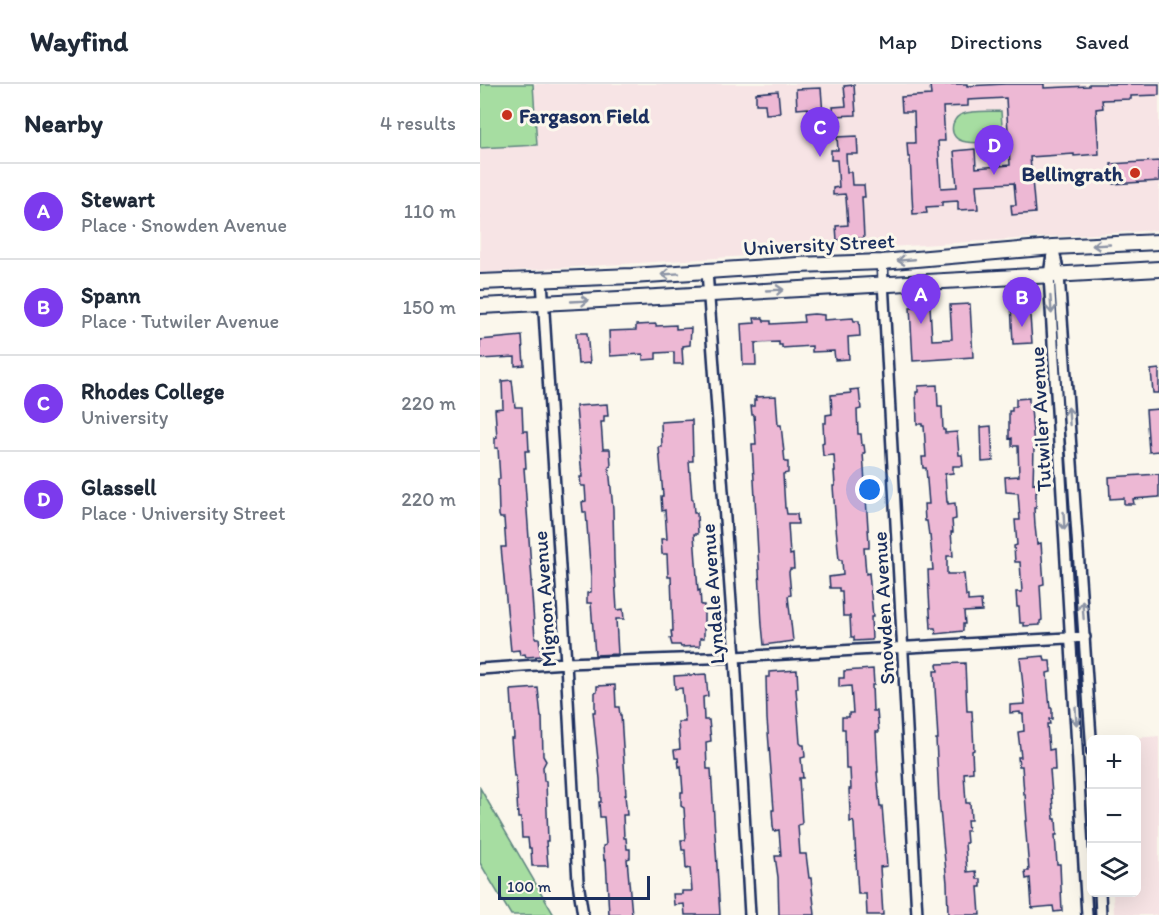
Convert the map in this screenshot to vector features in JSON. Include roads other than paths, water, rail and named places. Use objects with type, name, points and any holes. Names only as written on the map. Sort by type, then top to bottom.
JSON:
[{"type":"main road","name":"University Street","points":[[480,282],[882,262],[1053,247],[1159,242]]},
{"type":"main road","name":"University Street","points":[[480,306],[1159,269]]},
{"type":"street","name":"Tutwiler Avenue","points":[[1053,247],[1060,459],[1071,638],[1087,821]]},
{"type":"street","name":"Snowden Avenue","points":[[882,262],[917,915]]},
{"type":"street","name":"Lyndale Avenue","points":[[707,271],[735,657],[750,915]]},
{"type":"street","name":"Tutwiler Avenue","points":[[1054,275],[1072,459],[1091,735]]},
{"type":"street","name":"Mignon Avenue","points":[[542,280],[578,882],[583,915]]},
{"type":"street","points":[[1060,459],[1072,459]]},
{"type":"street","points":[[1066,547],[1078,546]]},
{"type":"street","points":[[480,669],[1085,637]]},
{"type":"street","name":"Tutwiler Avenue","points":[[1087,843],[1087,915]]},
{"type":"street","points":[[1100,897],[1101,915]]},
{"type":"place","name":"Fargason Field","points":[[507,115]]},
{"type":"place","name":"Rhodes College","points":[[820,157]]},
{"type":"place","name":"Bellingrath","points":[[1135,173]]},
{"type":"place","name":"Glassell","points":[[994,175]]},
{"type":"place","name":"Stewart","points":[[921,324]]},
{"type":"place","name":"Spann","points":[[1022,327]]}]
